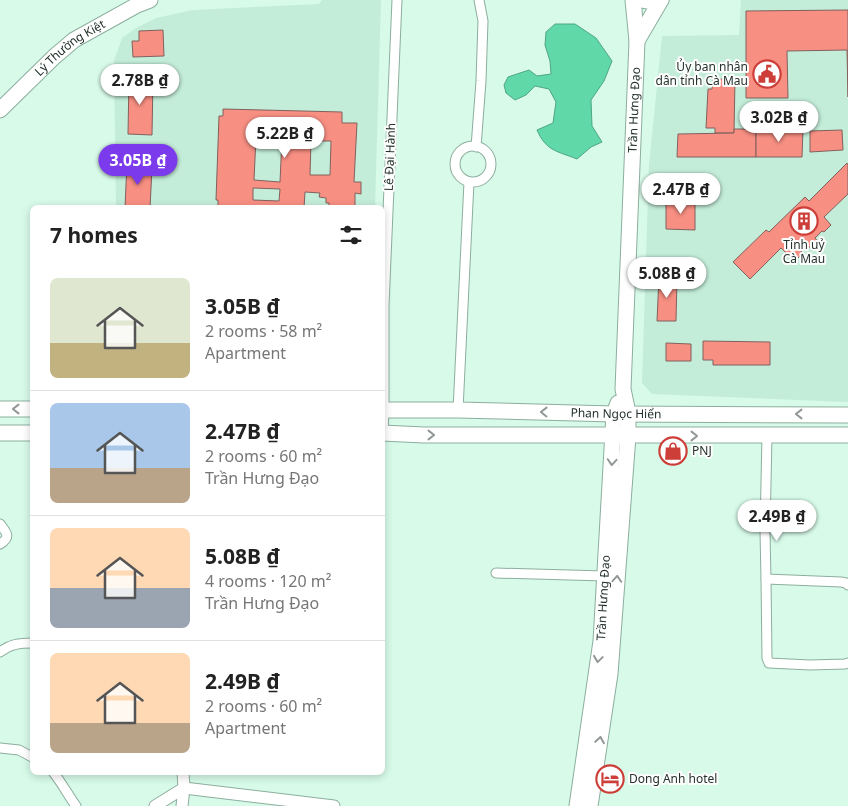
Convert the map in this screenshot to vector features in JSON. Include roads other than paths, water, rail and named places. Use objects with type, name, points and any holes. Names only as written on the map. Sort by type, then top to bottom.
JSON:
[{"type":"main road","name":"Lý Thường Kiệt","points":[[0,110],[74,40],[137,5],[150,0]]},
{"type":"main road","name":"Trần Hưng Đạo","points":[[577,806],[601,641],[608,627],[623,389],[637,41],[632,0]]},
{"type":"main road","points":[[642,0],[654,2],[661,0]]},
{"type":"main road","name":"Trần Hưng Đạo","points":[[637,41],[661,0]]},
{"type":"main road","points":[[0,409],[30,410]]},
{"type":"main road","name":"Phan Ngọc Hiển","points":[[385,410],[848,415]]},
{"type":"main road","points":[[0,433],[30,433]]},
{"type":"main road","name":"Phan Ngọc Hiển","points":[[385,433],[620,436],[848,435]]},
{"type":"main road","name":"Trần Hưng Đạo","points":[[590,806],[610,674],[605,576],[620,436]]},
{"type":"street","name":"Lê Đại Hành","points":[[385,261],[397,0]]},
{"type":"street","points":[[476,147],[481,81],[482,21],[478,0]]},
{"type":"street","points":[[476,147],[482,149],[490,159],[489,171],[478,182],[469,182],[458,176],[455,170],[456,157],[466,148],[476,147]]},
{"type":"street","points":[[458,410],[469,182]]},
{"type":"street","points":[[767,436],[765,532],[767,658],[770,663],[848,663]]},
{"type":"street","points":[[0,524],[7,536],[0,544]]},
{"type":"street","points":[[496,573],[605,576]]},
{"type":"street","points":[[766,579],[841,582],[848,585]]},
{"type":"street","points":[[0,652],[5,648],[20,643],[30,643]]},
{"type":"street","points":[[0,748],[19,750],[30,756]]},
{"type":"street","points":[[56,775],[76,806]]},
{"type":"street","points":[[182,775],[184,788],[182,806]]},
{"type":"street","points":[[155,806],[184,788],[334,806]]},
{"type":"place","name":"Ủy ban nhân dân tỉnh Cà Mau","points":[[767,74]]},
{"type":"place","name":"Tỉnh uỷ Cà Mau","points":[[804,221]]},
{"type":"place","name":"PNJ","points":[[673,451]]},
{"type":"place","name":"Dong Anh hotel","points":[[610,779]]}]
